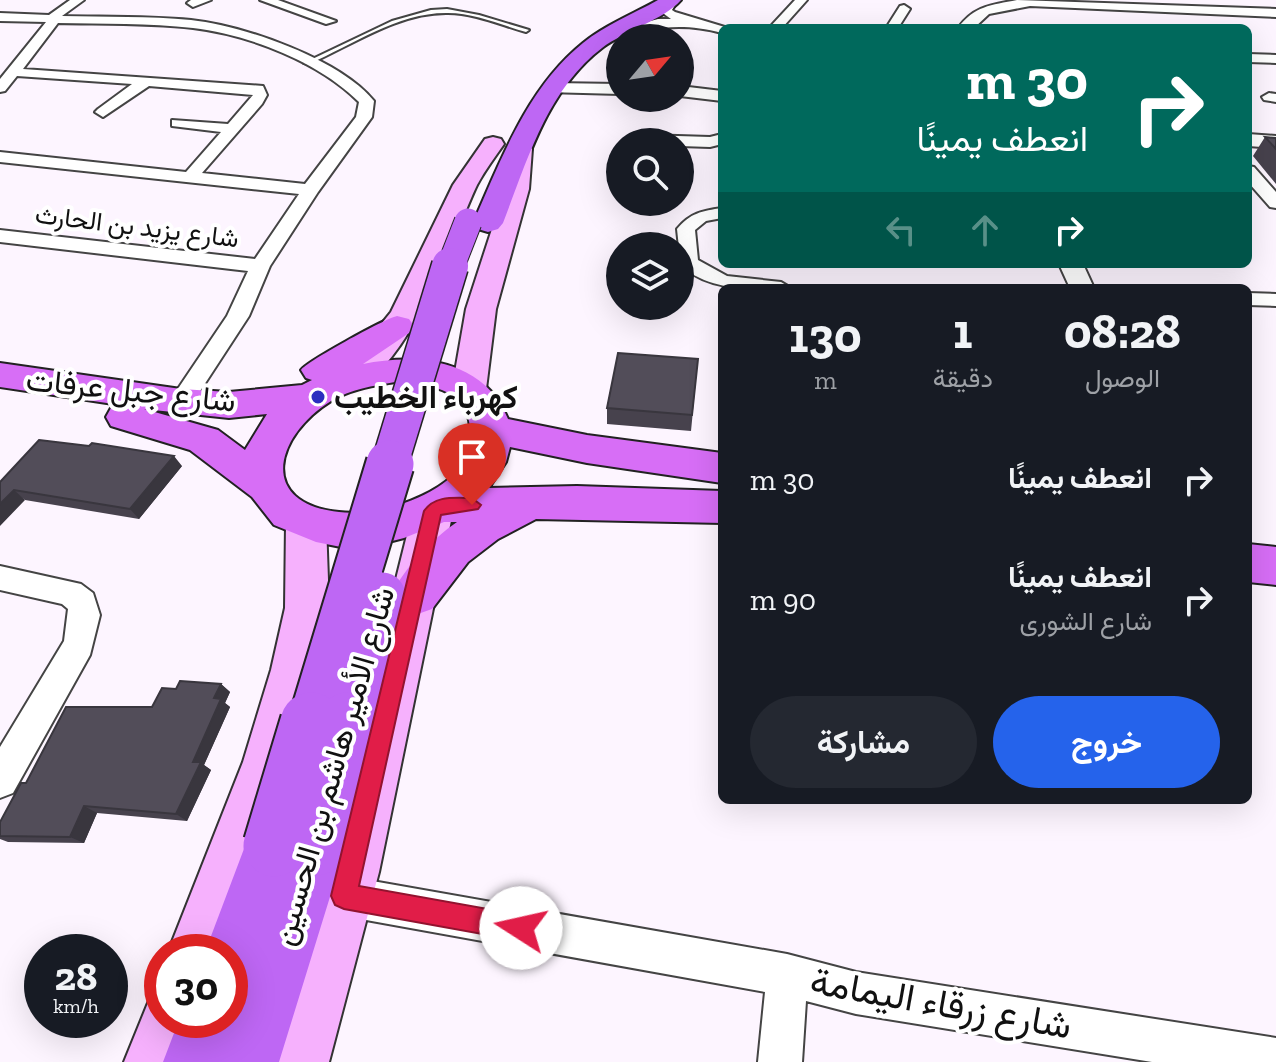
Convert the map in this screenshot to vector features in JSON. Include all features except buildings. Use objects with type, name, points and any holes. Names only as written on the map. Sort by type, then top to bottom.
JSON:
[{"type":"highway","name":"شارع الأمير هاشم بن الحسين","points":[[244,1062],[311,862],[447,275],[478,223],[506,146],[542,68],[581,33],[644,0]]},
{"type":"highway","name":"شارع الأمير هاشم بن الحسين","points":[[628,24],[672,0]]},
{"type":"highway","name":"شارع الأمير هاشم بن الحسين","points":[[506,146],[559,79],[586,51],[606,37]]},
{"type":"highway","name":"شارع الأمير هاشم بن الحسين","points":[[248,948],[311,862]]},
{"type":"main road","name":"شارع الأمير هاشم بن الحسين","points":[[350,378],[375,357],[404,318],[466,183],[506,146],[517,189],[481,309],[469,389]]},
{"type":"main road","points":[[204,440],[224,424],[207,403],[319,370],[352,355],[404,318],[415,332],[435,337],[455,331],[481,309]]},
{"type":"main road","points":[[395,370],[436,374],[469,389],[485,407],[492,429],[490,449],[481,469],[464,488],[437,508],[402,523],[368,530],[335,530],[306,523],[280,507],[265,485],[264,454],[280,423],[310,397],[350,378],[395,370]]},
{"type":"main road","name":"شارع جبل عرفات","points":[[0,375],[207,403],[310,397]]},
{"type":"main road","name":"شارع جبل عرفات","points":[[0,400],[131,418],[204,440],[265,485]]},
{"type":"main road","points":[[492,429],[587,449],[718,467]]},
{"type":"main road","points":[[577,502],[552,492],[541,477],[541,471],[555,458],[587,449]]},
{"type":"main road","points":[[437,508],[533,502],[718,507]]},
{"type":"main road","points":[[307,608],[337,582],[363,574],[383,578],[409,618],[452,549],[483,527],[533,502]]},
{"type":"main road","name":"شارع الأمير هاشم بن الحسين","points":[[297,1062],[311,862],[409,618],[437,508]]},
{"type":"main road","name":"شارع الأمير هاشم بن الحسين","points":[[204,934],[268,762],[294,670],[307,608],[306,523]]},
{"type":"main road","points":[[1252,533],[1276,535]]},
{"type":"main road","points":[[1252,563],[1276,566]]},
{"type":"street","points":[[0,88],[59,12],[78,0]]},
{"type":"street","points":[[266,0],[330,21]]},
{"type":"street","points":[[672,0],[666,11],[690,22],[718,28]]},
{"type":"street","points":[[779,24],[801,0]]},
{"type":"street","points":[[972,24],[985,10],[1030,2],[1276,13]]},
{"type":"street","points":[[298,10],[322,3]]},
{"type":"street","points":[[895,24],[904,9]]},
{"type":"street","name":"شارع يزيد بن الحارث","points":[[0,17],[207,26],[248,37],[307,63],[360,92],[367,101],[368,109],[260,266],[0,236]]},
{"type":"street","points":[[653,24],[690,22]]},
{"type":"street","points":[[1252,58],[1276,59]]},
{"type":"street","points":[[88,77],[114,59]]},
{"type":"street","points":[[103,112],[178,69]]},
{"type":"street","points":[[13,72],[258,89],[260,95],[257,101],[190,177]]},
{"type":"street","points":[[559,79],[606,85]]},
{"type":"street","points":[[694,95],[718,98]]},
{"type":"street","points":[[177,123],[232,129]]},
{"type":"street","points":[[1252,137],[1276,139]]},
{"type":"street","points":[[694,142],[718,140]]},
{"type":"street","points":[[0,157],[310,190]]},
{"type":"street","points":[[1252,176],[1276,203]]},
{"type":"street","points":[[718,214],[700,217],[686,229],[688,262],[705,275],[722,283],[734,284]]},
{"type":"street","points":[[207,403],[238,316],[260,266]]},
{"type":"street","points":[[1252,299],[1276,300]]},
{"type":"street","points":[[0,578],[70,593],[82,602],[85,615],[79,645],[0,780]]},
{"type":"street","points":[[311,862],[787,975]]},
{"type":"street","name":"شارع زرقاء اليمامة","points":[[780,1062],[787,975],[856,993],[1276,1060]]},
{"type":"lane","points":[[307,63],[399,22],[436,11],[454,12],[526,30]]},
{"type":"place","name":"كهرباء الخطيب","points":[[318,397]]},
{"type":"route","points":[[472,505],[441,506],[433,511],[344,896],[521,928]]}]
